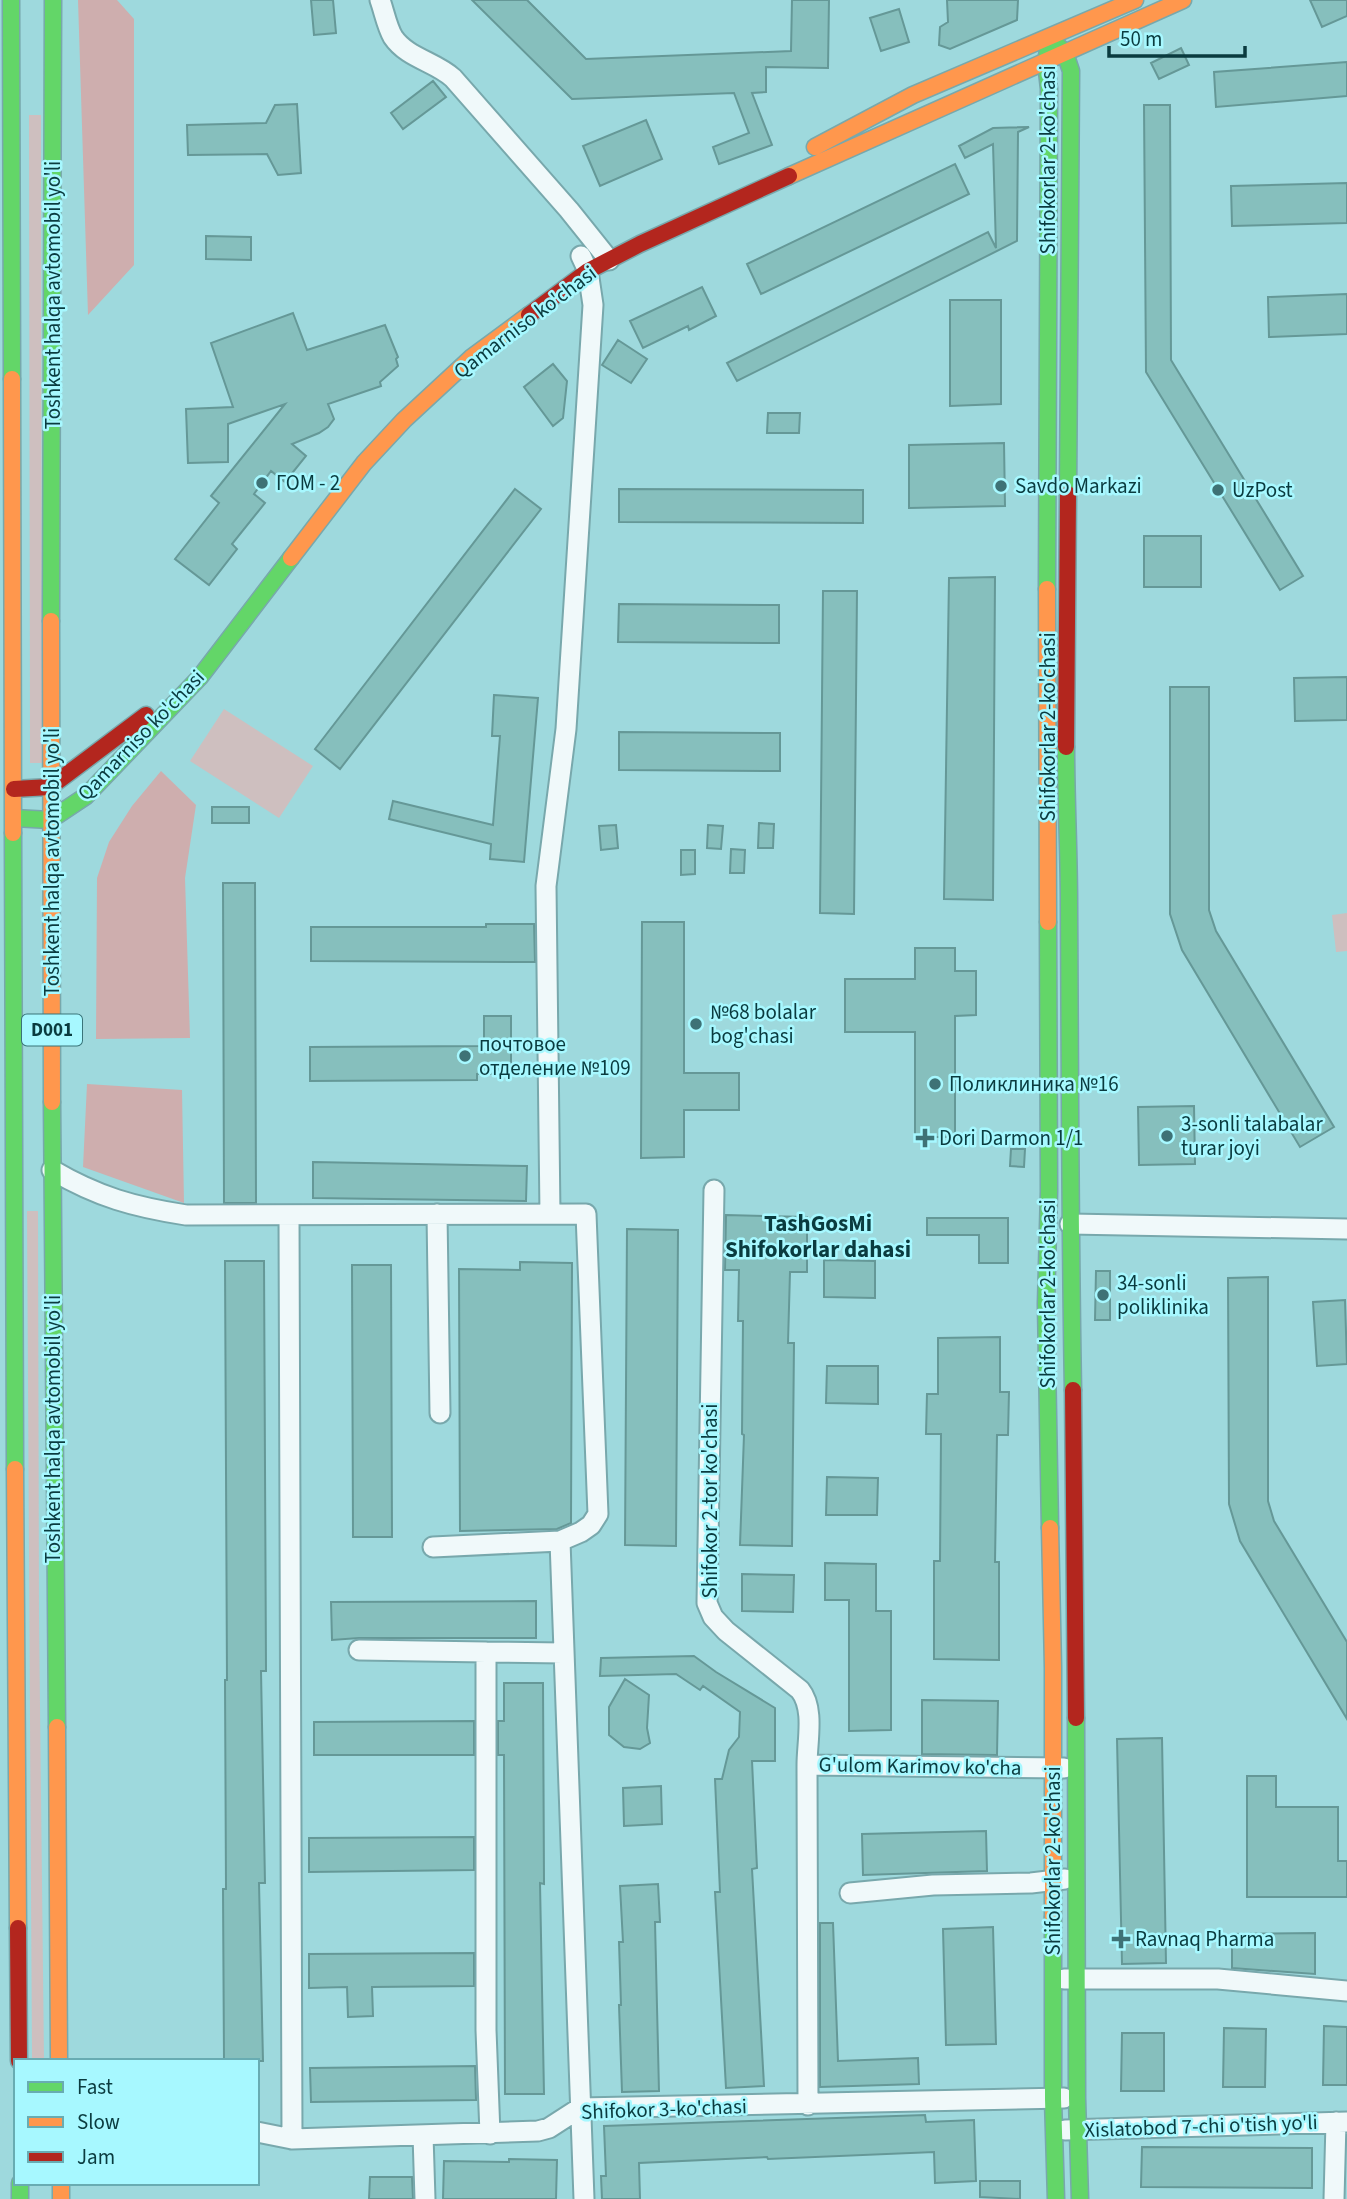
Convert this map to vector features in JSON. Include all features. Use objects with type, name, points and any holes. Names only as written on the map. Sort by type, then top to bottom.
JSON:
[{"type":"main road","name":"Toshkent halqa avtomobil yo'li","points":[[11,0],[14,1171],[7,1268],[19,2059]]},
{"type":"main road","name":"Toshkent halqa avtomobil yo'li","points":[[53,0],[50,820],[59,2059]]},
{"type":"main road","name":"Qamarniso ko'chasi","points":[[50,820],[86,796],[200,677],[364,463],[404,420],[580,264],[788,162],[913,95],[1135,0]]},
{"type":"main road","name":"Qamarniso ko'chasi","points":[[604,253],[640,244],[1183,0]]},
{"type":"main road","name":"Shifokorlar 2-ko'chasi","points":[[1050,38],[1065,53],[1071,71],[1072,108],[1066,820],[1076,1561],[1077,2098],[1080,2199]]},
{"type":"main road","name":"Shifokorlar 2-ko'chasi","points":[[1050,38],[1046,62],[1049,89],[1049,1191],[1046,1304],[1056,2199]]},
{"type":"main road","points":[[11,94],[54,93]]},
{"type":"main road","points":[[459,346],[471,358]]},
{"type":"main road","name":"Qamarniso ko'chasi","points":[[421,382],[444,362]]},
{"type":"main road","points":[[377,426],[407,396]]},
{"type":"main road","name":"Qamarniso ko'chasi","points":[[14,789],[50,787],[168,696],[337,473]]},
{"type":"main road","points":[[14,818],[50,820]]},
{"type":"main road","points":[[14,1051],[52,1051]]},
{"type":"main road","points":[[14,1171],[52,1171]]},
{"type":"street","points":[[380,0],[393,37],[416,57],[435,64],[453,78],[604,253]]},
{"type":"street","points":[[550,1214],[546,886],[566,729],[593,305],[580,264]]},
{"type":"street","points":[[52,1171],[82,1188],[139,1208],[186,1216],[586,1214],[598,1514],[591,1525],[561,1541],[433,1547]]},
{"type":"street","name":"Shifokor 2-tor ko'chasi","points":[[714,1190],[707,1602],[713,1617],[726,1631],[800,1690],[806,1698],[808,2105]]},
{"type":"street","points":[[437,1214],[439,1413]]},
{"type":"street","points":[[289,1215],[292,2139]]},
{"type":"street","points":[[1070,1224],[1347,1229]]},
{"type":"street","points":[[561,1541],[584,2199]]},
{"type":"street","points":[[359,1650],[563,1653]]},
{"type":"street","points":[[486,1652],[486,2030],[490,2134]]},
{"type":"street","name":"G'ulom Karimov ko'cha","points":[[807,1765],[1076,1768]]},
{"type":"street","points":[[850,1893],[933,1885],[1031,1883],[1077,1877]]},
{"type":"street","points":[[1053,1979],[1218,1979],[1347,1991]]},
{"type":"street","name":"Shifokor 3-ko'chasi","points":[[259,2132],[292,2139],[490,2134],[544,2130],[580,2108],[1077,2098]]},
{"type":"street","points":[[1334,2199],[1341,2122]]},
{"type":"street","name":"Xislatobod 7-chi o'tish yo'li","points":[[1054,2131],[1341,2122]]},
{"type":"street","points":[[423,2136],[425,2199]]},
{"type":"shaded area","points":[[78,0],[117,0],[134,19],[134,265],[88,315]]},
{"type":"shaded area","points":[[29,115],[41,115],[42,763],[30,763]]},
{"type":"shaded area","points":[[224,709],[313,766],[279,818],[190,761]]},
{"type":"shaded area","points":[[161,771],[196,805],[185,878],[190,1038],[96,1039],[97,878],[109,842],[132,806]]},
{"type":"shaded area","points":[[1347,913],[1347,951],[1336,952],[1332,915]]},
{"type":"shaded area","points":[[87,1084],[182,1090],[184,1203],[83,1167]]},
{"type":"shaded area","points":[[27,1211],[38,1211],[44,2059],[32,2059]]},
{"type":"building","points":[[311,0],[333,0],[336,33],[314,35]]},
{"type":"building","points":[[472,0],[527,0],[586,59],[791,51],[792,0],[829,0],[828,68],[766,67],[766,92],[752,93],[772,145],[719,164],[713,147],[749,133],[734,93],[572,99]]},
{"type":"building","points":[[947,0],[1018,0],[1017,20],[950,49],[939,45],[940,27],[948,22]]},
{"type":"building","points":[[1310,0],[1347,0],[1347,16],[1322,27]]},
{"type":"building","points":[[899,9],[909,42],[881,51],[870,18]]},
{"type":"building","points":[[1181,48],[1189,65],[1159,79],[1151,63]]},
{"type":"building","points":[[1347,62],[1347,96],[1216,107],[1214,72]]},
{"type":"building","points":[[433,81],[446,97],[403,129],[391,113]]},
{"type":"building","points":[[297,104],[301,173],[278,175],[267,154],[188,155],[187,125],[266,123],[275,105]]},
{"type":"building","points":[[1144,105],[1170,105],[1171,360],[1303,576],[1280,590],[1146,372]]},
{"type":"building","points":[[646,120],[662,159],[600,186],[583,146]]},
{"type":"building","points":[[1029,127],[1018,132],[1017,241],[737,381],[727,363],[988,232],[996,248],[993,144],[965,158],[959,146],[993,128]]},
{"type":"building","points":[[955,164],[969,194],[761,294],[747,264]]},
{"type":"building","points":[[1347,183],[1347,223],[1232,226],[1231,186]]},
{"type":"building","points":[[206,236],[251,237],[251,260],[206,259]]},
{"type":"building","points":[[702,287],[716,316],[643,348],[630,321]]},
{"type":"building","points":[[1347,294],[1347,334],[1269,337],[1268,297]]},
{"type":"building","points":[[950,300],[1001,300],[1001,404],[950,406]]},
{"type":"building","points":[[293,313],[307,350],[385,325],[398,357],[398,366],[380,382],[381,386],[328,404],[334,419],[328,427],[292,444],[306,456],[285,482],[271,471],[254,494],[265,503],[232,544],[237,549],[209,585],[175,559],[219,503],[211,496],[285,404],[228,424],[228,462],[188,463],[186,409],[233,407],[211,343]]},
{"type":"building","points":[[618,340],[647,359],[631,383],[602,365]]},
{"type":"building","points":[[553,364],[567,381],[563,418],[553,426],[524,387]]},
{"type":"building","points":[[768,413],[800,413],[799,433],[767,433]]},
{"type":"building","points":[[1004,443],[1005,506],[909,508],[909,445]]},
{"type":"building","points":[[515,489],[541,509],[340,769],[315,749]]},
{"type":"building","points":[[619,489],[863,490],[863,523],[619,522]]},
{"type":"building","points":[[1144,536],[1201,536],[1201,587],[1144,587]]},
{"type":"building","points":[[995,577],[993,900],[944,899],[949,578]]},
{"type":"building","points":[[823,591],[857,591],[854,914],[820,913]]},
{"type":"building","points":[[619,604],[779,605],[779,643],[618,642]]},
{"type":"building","points":[[1347,677],[1347,720],[1295,721],[1294,678]]},
{"type":"building","points":[[1170,687],[1209,687],[1209,910],[1216,931],[1334,1127],[1300,1147],[1182,950],[1170,914]]},
{"type":"building","points":[[494,695],[538,698],[524,862],[490,859],[491,844],[389,819],[393,801],[493,825],[500,736],[492,736]]},
{"type":"building","points":[[619,732],[780,733],[780,771],[619,770]]},
{"type":"building","points":[[212,807],[249,807],[249,823],[212,823]]},
{"type":"building","points":[[759,823],[774,824],[773,848],[758,848]]},
{"type":"building","points":[[616,825],[618,848],[601,850],[599,826]]},
{"type":"building","points":[[708,825],[723,826],[721,849],[707,848]]},
{"type":"building","points":[[731,849],[745,850],[744,873],[730,873]]},
{"type":"building","points":[[681,850],[695,850],[695,874],[681,875]]},
{"type":"building","points":[[223,883],[255,883],[256,1203],[224,1203]]},
{"type":"building","points":[[642,922],[684,922],[684,1073],[739,1073],[739,1110],[684,1110],[684,1157],[641,1158]]},
{"type":"building","points":[[486,924],[534,924],[535,962],[311,961],[311,927],[486,927]]},
{"type":"building","name":"Поликлиника №16","points":[[915,948],[955,948],[955,971],[976,971],[976,1015],[955,1016],[955,1137],[915,1137],[915,1032],[845,1032],[845,979],[915,979]]},
{"type":"building","points":[[484,1016],[511,1016],[511,1074],[477,1074],[477,1080],[310,1081],[310,1047],[484,1046]]},
{"type":"building","name":"3-sonli talabalar turar joyi","points":[[1194,1106],[1195,1164],[1139,1165],[1138,1107]]},
{"type":"building","points":[[1011,1149],[1025,1149],[1024,1167],[1010,1166]]},
{"type":"building","points":[[313,1162],[527,1166],[526,1201],[313,1198]]},
{"type":"building","points":[[726,1215],[807,1217],[807,1272],[790,1272],[788,1343],[794,1343],[792,1546],[740,1545],[744,1435],[743,1321],[738,1321],[739,1270],[725,1270]]},
{"type":"building","points":[[927,1218],[1008,1218],[1008,1263],[979,1263],[979,1235],[927,1235]]},
{"type":"building","points":[[627,1229],[678,1230],[676,1546],[625,1545]]},
{"type":"building","points":[[824,1260],[875,1261],[875,1298],[824,1297]]},
{"type":"building","points":[[225,1261],[264,1261],[266,1671],[261,1671],[265,1883],[259,1883],[263,2061],[224,2059],[223,1889],[226,1889]]},
{"type":"building","points":[[520,1262],[572,1263],[571,1523],[557,1529],[460,1531],[459,1269],[520,1270]]},
{"type":"building","points":[[352,1265],[391,1265],[392,1537],[353,1537]]},
{"type":"building","name":"34-sonli poliklinika","points":[[1096,1271],[1110,1271],[1110,1320],[1095,1320]]},
{"type":"building","points":[[1268,1277],[1268,1501],[1274,1521],[1347,1642],[1347,1719],[1240,1541],[1229,1504],[1228,1278]]},
{"type":"building","points":[[1345,1300],[1347,1364],[1317,1366],[1313,1302]]},
{"type":"building","points":[[1000,1337],[1000,1392],[1009,1392],[1008,1435],[997,1435],[995,1562],[999,1562],[999,1660],[934,1659],[934,1561],[940,1561],[941,1434],[926,1434],[927,1394],[938,1394],[938,1338]]},
{"type":"building","points":[[827,1366],[878,1366],[878,1404],[826,1403]]},
{"type":"building","points":[[827,1477],[878,1478],[877,1515],[826,1515]]},
{"type":"building","points":[[825,1563],[876,1564],[876,1611],[891,1611],[891,1730],[849,1731],[849,1600],[825,1600]]},
{"type":"building","points":[[742,1574],[794,1575],[793,1612],[742,1611]]},
{"type":"building","points":[[536,1601],[536,1638],[332,1640],[331,1602]]},
{"type":"building","points":[[694,1656],[775,1708],[775,1761],[752,1761],[757,1868],[752,1869],[764,2086],[726,2088],[715,1892],[720,1892],[715,1779],[722,1779],[729,1750],[739,1737],[740,1712],[703,1686],[700,1690],[676,1674],[600,1676],[601,1658]]},
{"type":"building","points":[[625,1679],[649,1695],[647,1728],[650,1743],[640,1749],[624,1747],[609,1735],[609,1707]]},
{"type":"building","points":[[504,1683],[543,1683],[544,1884],[540,1883],[544,2094],[505,2094],[504,1755],[498,1755],[498,1721],[504,1721]]},
{"type":"building","points":[[922,1700],[998,1701],[997,1755],[922,1754]]},
{"type":"building","points":[[474,1721],[474,1755],[314,1755],[314,1722]]},
{"type":"building","points":[[1162,1738],[1166,1963],[1122,1964],[1117,1739]]},
{"type":"building","points":[[1247,1776],[1276,1776],[1276,1807],[1338,1807],[1338,1861],[1347,1861],[1347,1897],[1247,1897]]},
{"type":"building","points":[[661,1786],[662,1824],[624,1826],[623,1788]]},
{"type":"building","points":[[986,1831],[987,1871],[863,1875],[862,1834]]},
{"type":"building","points":[[474,1837],[474,1870],[309,1872],[309,1838]]},
{"type":"building","points":[[658,1884],[660,1922],[655,1922],[659,2091],[622,2092],[619,1942],[623,1942],[620,1886]]},
{"type":"building","points":[[820,1923],[833,1923],[838,2061],[918,2058],[919,2084],[820,2087]]},
{"type":"building","points":[[993,1927],[996,2044],[946,2045],[943,1929]]},
{"type":"building","points":[[1315,1933],[1315,1974],[1232,1968],[1232,1934]]},
{"type":"building","points":[[474,1953],[474,1986],[372,1987],[373,2016],[348,2017],[347,1987],[309,1988],[309,1954]]},
{"type":"building","points":[[1324,2026],[1347,2027],[1347,2085],[1323,2085]]},
{"type":"building","points":[[1224,2028],[1266,2029],[1265,2087],[1223,2087]]},
{"type":"building","points":[[1122,2033],[1164,2033],[1164,2091],[1121,2091]]},
{"type":"building","points":[[475,2066],[476,2100],[311,2102],[310,2068]]},
{"type":"building","points":[[925,2115],[926,2122],[974,2120],[976,2181],[935,2183],[934,2152],[639,2163],[640,2199],[602,2199],[601,2176],[606,2176],[604,2126]]},
{"type":"building","points":[[1142,2147],[1312,2148],[1312,2188],[1141,2187]]},
{"type":"building","points":[[509,2159],[557,2160],[556,2199],[443,2199],[444,2161],[509,2162]]},
{"type":"building","points":[[370,2177],[412,2177],[413,2199],[369,2199]]},
{"type":"building","points":[[980,2181],[1020,2181],[1020,2199],[980,2197]]},
{"type":"traffic: fast","points":[[11,0],[12,379]]},
{"type":"traffic: fast","points":[[51,621],[53,0]]},
{"type":"traffic: fast","points":[[1050,38],[1065,53],[1071,71],[1068,494]]},
{"type":"traffic: fast","points":[[1047,589],[1049,89],[1046,62],[1050,38]]},
{"type":"traffic: fast","points":[[14,818],[50,820],[86,796],[200,677],[291,558]]},
{"type":"traffic: fast","points":[[1066,747],[1073,1390]]},
{"type":"traffic: fast","points":[[13,833],[15,1469]]},
{"type":"traffic: fast","points":[[1048,922],[1049,1191],[1046,1304],[1050,1528]]},
{"type":"traffic: fast","points":[[52,1102],[57,1727]]},
{"type":"traffic: fast","points":[[1076,1718],[1077,2098],[1080,2199]]},
{"type":"traffic: fast","points":[[1053,1917],[1056,2199]]},
{"type":"traffic: fast","points":[[20,2185],[20,2199]]},
{"type":"traffic: slow","points":[[815,147],[913,95],[1135,0]]},
{"type":"traffic: slow","points":[[789,176],[1183,0]]},
{"type":"traffic: slow","points":[[291,558],[364,463],[404,420],[471,358],[529,315]]},
{"type":"traffic: slow","points":[[12,379],[13,833]]},
{"type":"traffic: slow","points":[[1047,589],[1048,922]]},
{"type":"traffic: slow","points":[[51,621],[52,1102]]},
{"type":"traffic: slow","points":[[15,1469],[18,1928]]},
{"type":"traffic: slow","points":[[1050,1528],[1053,1917]]},
{"type":"traffic: slow","points":[[57,1727],[59,2059]]},
{"type":"traffic: slow","points":[[61,2185],[61,2199]]},
{"type":"traffic: jam","points":[[529,315],[588,271],[640,244],[789,176]]},
{"type":"traffic: jam","points":[[1066,747],[1068,494]]},
{"type":"traffic: jam","points":[[14,789],[50,787],[146,715]]},
{"type":"traffic: jam","points":[[1073,1390],[1076,1718]]},
{"type":"traffic: jam","points":[[18,1928],[19,2059]]},
{"type":"place","name":"ГОМ - 2","points":[[262,483]]},
{"type":"place","name":"Savdo Markazi","points":[[1001,486]]},
{"type":"place","name":"UzPost","points":[[1218,490]]},
{"type":"place","name":"№68 bolalar bog'chasi","points":[[696,1024]]},
{"type":"place","name":"почтовое отделение №109","points":[[465,1056]]},
{"type":"place","name":"Поликлиника №16","points":[[935,1084]]},
{"type":"place","name":"3-sonli talabalar turar joyi","points":[[1167,1136]]},
{"type":"place","name":"Dori Darmon 1/1","points":[[925,1138]]},
{"type":"place","name":"34-sonli poliklinika","points":[[1103,1295]]},
{"type":"place","name":"Ravnaq Pharma","points":[[1121,1939]]},
{"type":"district","name":"TashGosMi Shifokorlar dahasi","points":[[818,1236]]}]
